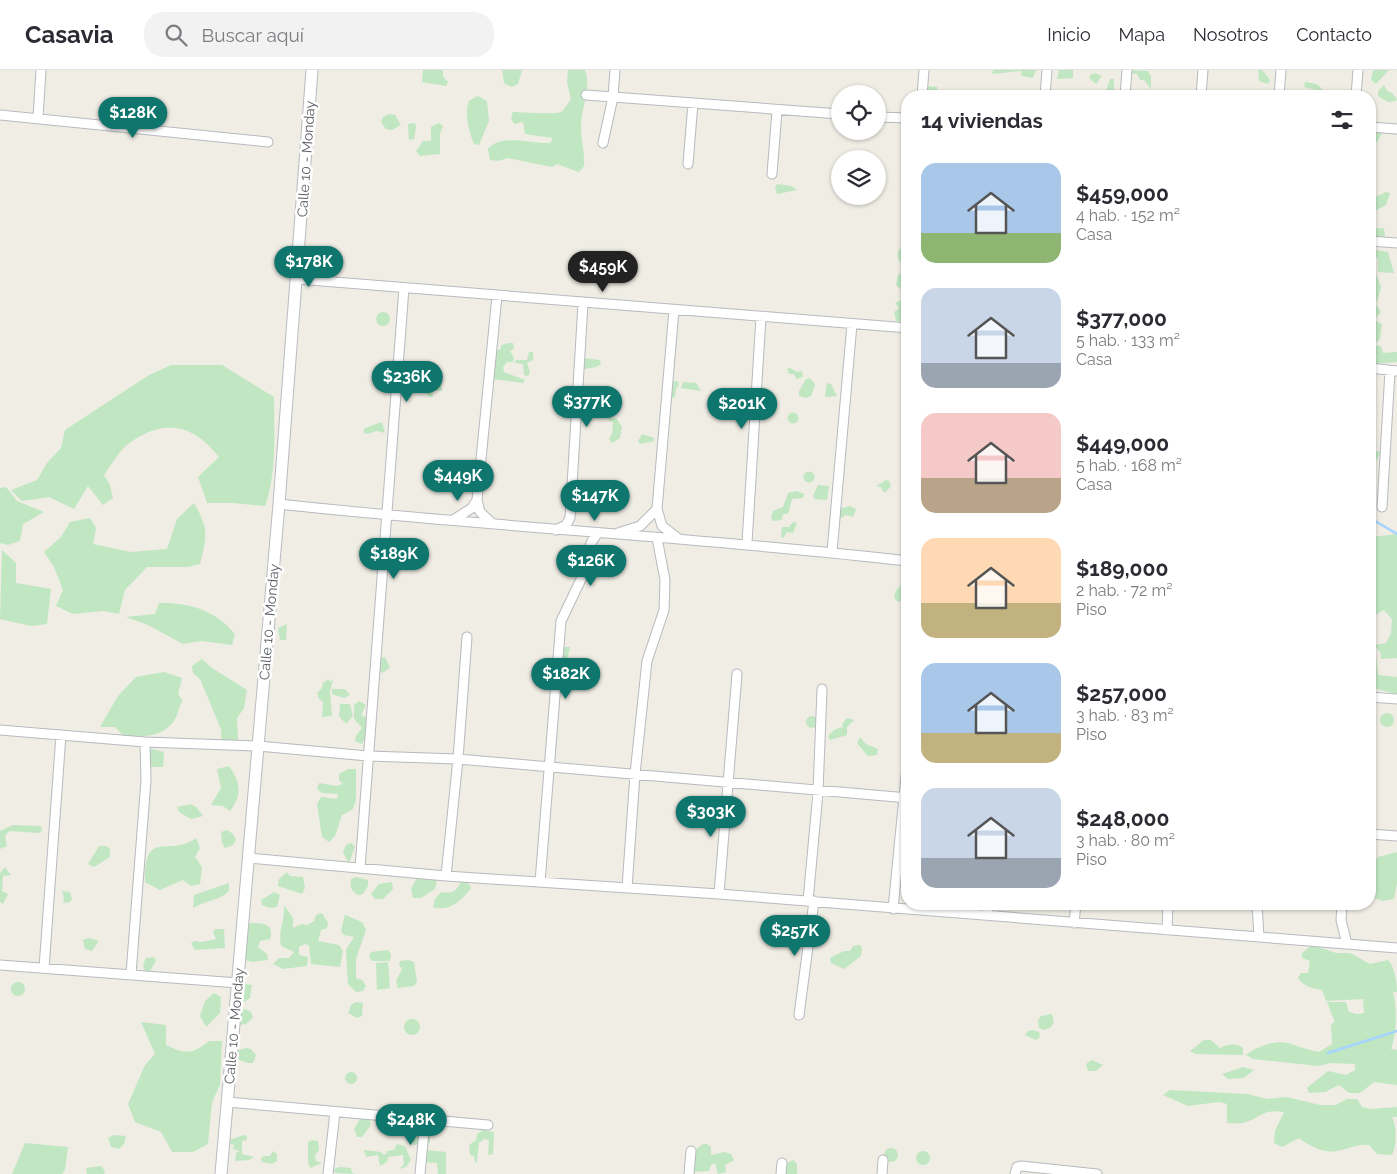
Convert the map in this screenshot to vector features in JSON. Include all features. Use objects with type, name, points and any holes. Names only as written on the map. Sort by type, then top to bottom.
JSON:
[{"type":"street","points":[[38,118],[41,70]]},
{"type":"street","name":"Calle 10 - Monday","points":[[221,1174],[280,504],[312,70]]},
{"type":"street","points":[[603,143],[613,97],[615,70]]},
{"type":"street","points":[[922,90],[924,70]]},
{"type":"street","points":[[1046,90],[1047,70]]},
{"type":"street","points":[[1125,90],[1127,70]]},
{"type":"street","points":[[1201,90],[1203,70]]},
{"type":"street","points":[[1279,90],[1281,70]]},
{"type":"street","points":[[1356,90],[1358,70]]},
{"type":"street","points":[[586,95],[777,111],[831,114]]},
{"type":"street","points":[[688,164],[693,103]]},
{"type":"street","points":[[772,174],[777,111]]},
{"type":"street","points":[[0,115],[268,142]]},
{"type":"street","points":[[886,117],[901,118]]},
{"type":"street","points":[[1376,127],[1397,129]]},
{"type":"street","points":[[1376,241],[1397,243]]},
{"type":"street","points":[[297,279],[584,304],[901,328]]},
{"type":"street","points":[[360,868],[404,288]]},
{"type":"street","points":[[493,524],[480,512],[477,500],[497,296]]},
{"type":"street","points":[[556,530],[563,527],[570,518],[584,304]]},
{"type":"street","points":[[674,310],[657,509],[662,526],[679,540]]},
{"type":"street","points":[[747,544],[761,317]]},
{"type":"street","points":[[832,552],[852,324]]},
{"type":"street","points":[[1376,369],[1393,371],[1382,507]]},
{"type":"street","points":[[453,520],[472,508],[477,500]]},
{"type":"street","points":[[280,504],[387,516],[453,520],[597,534],[747,544],[901,560]]},
{"type":"street","points":[[611,535],[640,526],[657,509]]},
{"type":"street","points":[[570,518],[581,532]]},
{"type":"street","points":[[540,882],[561,621],[585,572],[591,543],[597,534]]},
{"type":"street","points":[[627,888],[635,774],[647,661],[664,610],[665,580],[657,538]]},
{"type":"street","points":[[446,876],[458,759],[467,637]]},
{"type":"street","points":[[719,894],[737,674]]},
{"type":"street","points":[[799,1015],[811,901],[822,689]]},
{"type":"street","points":[[1376,698],[1397,700]]},
{"type":"street","points":[[0,730],[145,742],[258,746],[368,756],[458,759],[818,792],[901,798]]},
{"type":"street","points":[[44,968],[61,735]]},
{"type":"street","points":[[131,974],[146,780],[145,742]]},
{"type":"street","points":[[1376,834],[1397,836]]},
{"type":"street","points":[[893,909],[901,841]]},
{"type":"street","points":[[248,858],[446,876],[719,894],[901,910]]},
{"type":"street","points":[[906,910],[1397,948]]},
{"type":"street","points":[[987,916],[988,910]]},
{"type":"street","points":[[1074,923],[1075,910]]},
{"type":"street","points":[[1167,930],[1168,910]]},
{"type":"street","points":[[1257,910],[1259,938]]},
{"type":"street","points":[[1342,910],[1341,920],[1347,944]]},
{"type":"street","points":[[0,965],[238,983]]},
{"type":"street","points":[[227,1102],[488,1124]]},
{"type":"street","points":[[328,1174],[335,1112]]},
{"type":"street","points":[[420,1174],[425,1120]]},
{"type":"street","points":[[689,1174],[691,1151]]},
{"type":"street","points":[[882,1174],[883,1160]]},
{"type":"street","points":[[781,1174],[782,1163]]},
{"type":"street","points":[[1015,1174],[1016,1167],[1021,1166],[1097,1174]]},
{"type":"green space","points":[[423,70],[443,70],[443,76],[448,82],[446,86],[422,82]]},
{"type":"green space","points":[[502,70],[522,70],[518,84],[512,87],[504,83]]},
{"type":"green space","points":[[568,70],[585,70],[587,78],[587,92],[581,127],[584,166],[579,172],[557,164],[552,167],[508,158],[498,161],[490,160],[488,149],[501,141],[517,140],[550,143],[553,138],[525,134],[523,122],[514,124],[511,118],[513,112],[561,112],[571,99],[567,82]]},
{"type":"green space","points":[[993,70],[1036,70],[1033,78],[1022,76],[1021,71],[992,74]]},
{"type":"green space","points":[[1059,70],[1073,70],[1073,78],[1057,79]]},
{"type":"green space","points":[[1122,70],[1148,71],[1151,76],[1151,89],[1144,80],[1140,80],[1137,74],[1130,73],[1125,76],[1122,74]]},
{"type":"green space","points":[[1258,70],[1262,70],[1270,80],[1268,84],[1259,81]]},
{"type":"green space","points":[[1373,70],[1389,70],[1376,84],[1371,80]]},
{"type":"green space","points":[[1095,73],[1102,76],[1096,84],[1089,78],[1090,75]]},
{"type":"green space","points":[[1110,79],[1114,79],[1114,90],[1107,90]]},
{"type":"green space","points":[[1305,82],[1317,84],[1322,89],[1317,90],[1304,87]]},
{"type":"green space","points":[[1384,85],[1387,91],[1392,93],[1397,99],[1396,101],[1388,102],[1378,96],[1378,91]]},
{"type":"green space","points":[[928,86],[937,87],[937,90],[926,90]]},
{"type":"green space","points":[[478,96],[487,101],[489,121],[479,145],[474,144],[467,117],[469,101]]},
{"type":"green space","points":[[389,114],[395,115],[401,125],[392,130],[386,129],[381,122],[383,117]]},
{"type":"green space","points":[[415,123],[414,139],[409,140],[408,124]]},
{"type":"green space","points":[[439,123],[443,126],[440,134],[440,154],[420,156],[416,151],[423,141],[431,141],[431,127]]},
{"type":"green space","points":[[1376,129],[1383,132],[1376,143]]},
{"type":"green space","points":[[777,184],[791,186],[797,190],[777,194],[775,188]]},
{"type":"green space","points":[[1386,192],[1390,193],[1386,205],[1376,211],[1376,197]]},
{"type":"green space","points":[[1384,228],[1385,237],[1376,236],[1376,229]]},
{"type":"green space","points":[[901,247],[901,263],[898,259]]},
{"type":"green space","points":[[1377,250],[1388,252],[1394,273],[1378,272]]},
{"type":"green space","points":[[901,273],[901,290],[896,285],[898,275]]},
{"type":"green space","points":[[1376,274],[1381,287],[1376,301]]},
{"type":"green space","points":[[901,300],[901,321],[896,321],[894,312],[899,308],[895,303]]},
{"type":"green space","points":[[1376,304],[1381,312],[1376,318]]},
{"type":"green space","points":[[380,312],[386,312],[390,319],[386,326],[380,326],[376,322],[376,316]]},
{"type":"green space","points":[[1376,321],[1382,324],[1380,339],[1376,343]]},
{"type":"green space","points":[[513,343],[514,349],[510,351],[514,358],[513,362],[507,362],[503,367],[504,372],[525,380],[523,383],[493,379],[493,352],[501,349],[501,345]]},
{"type":"green space","points":[[1376,345],[1381,346],[1383,353],[1397,352],[1397,362],[1376,364]]},
{"type":"green space","points":[[529,352],[533,352],[533,360],[527,363],[530,372],[528,376],[524,375],[523,364],[515,363],[516,360],[527,360]]},
{"type":"green space","points":[[584,358],[600,360],[601,364],[585,369],[581,365]]},
{"type":"green space","points":[[171,365],[222,365],[274,397],[273,466],[265,506],[207,503],[198,477],[219,457],[198,437],[188,431],[177,428],[154,430],[125,447],[104,475],[110,485],[113,498],[103,505],[88,486],[74,509],[49,497],[22,501],[11,490],[37,480],[47,463],[61,448],[65,430],[149,375]]},
{"type":"green space","points":[[790,368],[797,372],[802,371],[803,377],[796,379],[794,374],[789,374],[787,369]]},
{"type":"green space","points":[[400,370],[409,373],[403,393],[399,393]]},
{"type":"green space","points":[[810,378],[815,384],[811,396],[806,398],[799,396],[799,391],[806,379]]},
{"type":"green space","points":[[419,380],[441,384],[442,391],[435,391],[432,387],[433,397],[429,397],[424,388],[426,386],[421,385]]},
{"type":"green space","points":[[678,381],[679,386],[676,388],[675,397],[668,400],[669,382]]},
{"type":"green space","points":[[683,382],[696,383],[701,391],[681,388]]},
{"type":"green space","points":[[827,383],[831,384],[837,396],[825,397]]},
{"type":"green space","points":[[588,390],[595,396],[590,407],[582,411],[578,405],[581,393]]},
{"type":"green space","points":[[793,412],[799,418],[793,424],[787,418]]},
{"type":"green space","points":[[609,418],[616,418],[622,427],[620,438],[612,443],[609,438],[612,434],[613,422],[609,421]]},
{"type":"green space","points":[[382,422],[385,433],[377,431],[367,434],[363,432],[365,428]]},
{"type":"green space","points":[[642,434],[654,438],[654,441],[640,444],[638,441]]},
{"type":"green space","points":[[1376,451],[1381,452],[1376,461]]},
{"type":"green space","points":[[809,471],[815,477],[809,483],[803,477]]},
{"type":"green space","points":[[886,480],[889,481],[891,486],[886,492],[883,492],[881,487],[876,486]]},
{"type":"green space","points":[[818,485],[829,486],[827,500],[815,499],[813,496]]},
{"type":"green space","points":[[6,487],[17,501],[44,512],[23,524],[20,541],[8,545],[0,543],[0,488]]},
{"type":"green space","points":[[796,491],[804,494],[803,498],[792,499],[788,514],[783,514],[782,520],[773,521],[771,518],[773,511],[783,507],[788,493]]},
{"type":"green space","points":[[194,503],[202,520],[205,533],[200,564],[187,567],[147,567],[125,590],[119,614],[104,611],[73,614],[56,606],[63,590],[54,567],[44,552],[61,537],[70,522],[90,518],[96,528],[93,544],[131,552],[167,549],[177,519]]},
{"type":"green space","points":[[850,506],[856,509],[853,517],[845,515],[842,518],[838,518],[835,510]]},
{"type":"green space","points":[[793,522],[797,523],[793,533],[787,532],[783,538],[781,537],[782,527],[789,527]]},
{"type":"green space","points":[[1397,534],[1397,658],[1381,659],[1381,653],[1376,647],[1376,645],[1386,643],[1391,633],[1392,619],[1384,610],[1376,615],[1376,536]]},
{"type":"green space","points":[[2,550],[16,563],[16,583],[51,589],[47,624],[31,626],[0,619]]},
{"type":"green space","points":[[901,585],[901,601],[898,602],[894,598],[896,590]]},
{"type":"green space","points":[[159,603],[192,606],[211,614],[235,634],[232,645],[202,641],[183,644],[148,625],[126,617],[155,614]]},
{"type":"green space","points":[[287,624],[286,640],[280,640],[278,628]]},
{"type":"green space","points":[[560,647],[570,647],[563,678],[559,678]]},
{"type":"green space","points":[[1376,654],[1378,675],[1397,677],[1397,694],[1376,689]]},
{"type":"green space","points":[[385,657],[390,668],[382,673],[379,671],[380,658]]},
{"type":"green space","points":[[202,659],[212,668],[247,690],[244,708],[237,718],[238,741],[222,745],[221,729],[200,679],[193,673],[192,666]]},
{"type":"green space","points":[[164,672],[182,678],[178,694],[183,701],[171,725],[153,735],[132,737],[125,737],[115,727],[100,727],[118,696],[136,677]]},
{"type":"green space","points":[[328,679],[330,682],[333,679],[330,692],[332,716],[322,717],[323,702],[319,699],[317,693],[322,688],[323,681],[324,683]]},
{"type":"green space","points":[[332,689],[345,689],[350,695],[344,698],[332,694]]},
{"type":"green space","points":[[359,701],[366,705],[361,715],[369,719],[368,728],[365,731],[367,733],[362,744],[355,741],[362,728],[354,719],[354,705]]},
{"type":"green space","points":[[340,704],[350,704],[353,716],[346,724],[339,716]]},
{"type":"green space","points":[[1384,713],[1390,713],[1394,720],[1390,727],[1384,727],[1380,723],[1380,717]]},
{"type":"green space","points":[[812,716],[818,722],[812,728],[806,722]]},
{"type":"green space","points":[[847,718],[854,720],[847,727],[847,735],[830,740],[828,736],[834,730],[843,727],[842,724]]},
{"type":"green space","points":[[860,737],[866,744],[878,749],[877,755],[868,756],[857,743]]},
{"type":"green space","points":[[152,749],[164,752],[163,767],[147,767],[147,751]]},
{"type":"green space","points":[[229,766],[238,783],[237,799],[230,811],[223,806],[211,805],[221,788],[217,769]]},
{"type":"green space","points":[[348,769],[356,769],[356,800],[353,809],[342,815],[335,836],[329,842],[322,837],[317,804],[321,797],[337,799],[338,794],[322,793],[317,789],[319,783],[336,786],[343,784],[339,780],[339,774]]},
{"type":"green space","points":[[191,804],[203,816],[191,819],[179,812],[177,807]]},
{"type":"green space","points":[[13,825],[41,826],[42,831],[39,833],[9,831],[5,836],[7,846],[0,849],[0,831]]},
{"type":"green space","points":[[227,830],[233,834],[236,840],[233,845],[225,848],[222,843],[221,832]]},
{"type":"green space","points":[[196,838],[200,848],[195,857],[202,867],[200,884],[191,886],[183,880],[160,890],[145,882],[146,865],[149,855],[154,849],[176,846]]},
{"type":"green space","points":[[351,843],[355,846],[348,862],[343,852],[346,845]]},
{"type":"green space","points":[[99,846],[106,846],[110,849],[110,857],[94,867],[88,864]]},
{"type":"green space","points":[[1397,852],[1397,883],[1394,899],[1383,901],[1376,899],[1376,860],[1378,857]]},
{"type":"green space","points":[[5,867],[11,875],[3,876],[2,891],[8,894],[3,904],[0,902],[0,873]]},
{"type":"green space","points":[[287,872],[290,876],[303,877],[305,888],[302,894],[278,886],[279,879]]},
{"type":"green space","points":[[423,875],[433,876],[437,881],[435,889],[421,898],[413,898],[411,889],[417,878]]},
{"type":"green space","points":[[356,877],[368,880],[368,886],[363,894],[358,895],[352,888],[351,879]]},
{"type":"green space","points":[[392,882],[393,889],[383,899],[375,899],[371,894],[379,884]]},
{"type":"green space","points":[[461,882],[468,882],[471,888],[460,901],[445,908],[433,907],[435,899],[441,892],[453,892]]},
{"type":"green space","points":[[229,883],[229,891],[225,894],[193,908],[194,895]]},
{"type":"green space","points":[[62,891],[70,892],[72,899],[70,902],[63,903]]},
{"type":"green space","points":[[274,892],[280,895],[277,907],[269,908],[262,905],[261,900]]},
{"type":"green space","points":[[284,905],[293,918],[293,928],[302,924],[308,925],[314,921],[316,915],[322,913],[328,923],[327,928],[321,930],[318,941],[339,945],[343,951],[340,967],[311,964],[309,946],[305,944],[299,947],[299,955],[308,957],[307,966],[283,969],[273,964],[279,958],[289,958],[294,952],[281,946],[280,935]]},
{"type":"green space","points":[[345,915],[362,922],[366,930],[356,959],[356,978],[362,980],[366,986],[363,991],[356,992],[348,984],[346,950],[354,937],[344,935],[341,931]]},
{"type":"green space","points":[[250,923],[266,925],[271,930],[270,939],[260,941],[258,947],[267,954],[268,960],[253,962],[244,960],[242,939]]},
{"type":"green space","points":[[215,929],[224,929],[225,948],[195,950],[191,943],[216,939],[213,932]]},
{"type":"green space","points":[[89,938],[99,941],[92,951],[85,949],[83,940]]},
{"type":"green space","points":[[860,945],[862,948],[861,956],[844,969],[831,963],[830,958],[844,951],[850,951],[853,946]]},
{"type":"green space","points":[[1310,947],[1318,947],[1336,953],[1350,953],[1370,964],[1388,960],[1392,966],[1397,992],[1393,992],[1396,1020],[1391,1049],[1397,1050],[1397,1085],[1374,1082],[1360,1093],[1349,1093],[1339,1085],[1325,1092],[1309,1093],[1307,1088],[1328,1071],[1346,1075],[1355,1070],[1355,1064],[1331,1063],[1318,1066],[1253,1059],[1246,1055],[1255,1049],[1277,1042],[1288,1043],[1319,1052],[1332,1044],[1331,1024],[1335,1022],[1327,1002],[1346,1002],[1349,1012],[1364,1013],[1363,999],[1326,1001],[1322,990],[1308,987],[1300,981],[1298,978],[1301,973],[1308,973],[1310,961],[1302,958],[1302,953]]},
{"type":"green space","points":[[388,950],[391,954],[390,961],[372,961],[369,957],[371,952]]},
{"type":"green space","points":[[154,957],[156,961],[150,971],[145,971],[143,965],[146,958]]},
{"type":"green space","points":[[408,960],[414,962],[417,982],[414,986],[398,988],[396,981],[402,969],[399,965],[400,961]]},
{"type":"green space","points":[[388,962],[390,988],[377,990],[376,963]]},
{"type":"green space","points":[[18,982],[23,984],[25,989],[23,994],[18,996],[13,994],[11,989],[13,984]]},
{"type":"green space","points":[[246,984],[252,985],[250,998],[244,1002],[238,998],[242,986]]},
{"type":"green space","points":[[214,993],[221,997],[220,1013],[206,1027],[200,1016],[205,1001]]},
{"type":"green space","points":[[356,1002],[363,1003],[362,1016],[357,1018],[348,1013],[351,1005]]},
{"type":"green space","points":[[245,1009],[251,1012],[253,1018],[246,1024],[238,1025],[239,1010]]},
{"type":"green space","points":[[1052,1014],[1054,1022],[1050,1028],[1044,1030],[1039,1028],[1038,1020],[1041,1016]]},
{"type":"green space","points":[[412,1019],[420,1027],[412,1035],[404,1027]]},
{"type":"green space","points":[[141,1022],[166,1025],[166,1045],[178,1050],[193,1051],[209,1041],[222,1041],[220,1085],[212,1102],[208,1144],[193,1152],[172,1152],[161,1132],[135,1122],[128,1104],[145,1065],[155,1054]]},
{"type":"green space","points":[[1028,1031],[1039,1032],[1040,1037],[1036,1040],[1025,1035]]},
{"type":"green space","points":[[1204,1040],[1211,1040],[1220,1048],[1238,1045],[1243,1048],[1243,1055],[1196,1054],[1190,1051]]},
{"type":"green space","points":[[246,1048],[251,1049],[256,1055],[253,1063],[234,1058],[233,1052]]},
{"type":"green space","points":[[1092,1060],[1103,1065],[1096,1071],[1088,1071],[1086,1064]]},
{"type":"green space","points":[[1243,1067],[1254,1070],[1244,1078],[1228,1079],[1222,1074]]},
{"type":"green space","points":[[349,1072],[353,1072],[357,1078],[353,1084],[349,1084],[345,1080],[345,1076]]},
{"type":"green space","points":[[1170,1090],[1247,1094],[1268,1099],[1286,1097],[1320,1105],[1336,1105],[1347,1099],[1357,1099],[1362,1107],[1371,1109],[1397,1107],[1397,1117],[1392,1117],[1396,1131],[1394,1151],[1392,1155],[1377,1154],[1369,1145],[1364,1145],[1332,1152],[1312,1146],[1299,1138],[1282,1147],[1274,1143],[1275,1131],[1284,1112],[1271,1111],[1243,1123],[1227,1123],[1227,1104],[1219,1102],[1188,1106],[1163,1095]]},
{"type":"green space","points":[[369,1117],[371,1125],[362,1137],[357,1137],[354,1129],[360,1119]]},
{"type":"green space","points":[[389,1118],[416,1121],[418,1125],[421,1122],[423,1128],[418,1129],[418,1138],[430,1133],[430,1143],[414,1145],[409,1133],[390,1131],[387,1125]]},
{"type":"green space","points":[[483,1130],[494,1132],[493,1154],[488,1155],[489,1140],[484,1139],[479,1143],[477,1161],[475,1163],[474,1156],[470,1155],[469,1145],[476,1140],[477,1134]]},
{"type":"green space","points":[[114,1135],[126,1136],[124,1144],[119,1149],[111,1147],[108,1138]]},
{"type":"green space","points":[[243,1135],[247,1136],[247,1140],[242,1141],[242,1154],[254,1157],[249,1160],[235,1161],[236,1153],[240,1151],[233,1149],[234,1145],[231,1144],[230,1140]]},
{"type":"green space","points":[[312,1140],[318,1141],[319,1150],[315,1155],[316,1161],[322,1163],[310,1168],[308,1163],[308,1142]]},
{"type":"green space","points":[[25,1143],[68,1147],[65,1170],[62,1174],[12,1174]]},
{"type":"green space","points":[[397,1144],[405,1146],[411,1160],[406,1167],[399,1169],[404,1164],[403,1155],[388,1157],[387,1162],[380,1166],[378,1155],[366,1157],[364,1150],[381,1152],[384,1155],[387,1153],[386,1151],[394,1150]]},
{"type":"green space","points":[[703,1144],[711,1147],[711,1155],[725,1152],[731,1154],[734,1160],[725,1165],[726,1172],[718,1174],[715,1163],[711,1165],[709,1171],[693,1172],[694,1151]]},
{"type":"green space","points":[[888,1148],[894,1148],[898,1155],[894,1162],[888,1162],[884,1158],[884,1152]]},
{"type":"green space","points":[[425,1150],[446,1152],[446,1174],[438,1174],[437,1163],[423,1162]]},
{"type":"green space","points":[[273,1151],[277,1154],[277,1161],[272,1164],[262,1162],[263,1156],[270,1156]]},
{"type":"green space","points":[[923,1151],[928,1153],[930,1158],[928,1163],[923,1165],[918,1163],[916,1158],[918,1153]]},
{"type":"green space","points":[[793,1160],[797,1164],[797,1174],[784,1174],[785,1164]]},
{"type":"green space","points":[[101,1166],[105,1171],[104,1174],[87,1174],[86,1168]]},
{"type":"green space","points":[[340,1167],[351,1168],[352,1173],[356,1174],[335,1173],[334,1169]]},
{"type":"waterway","points":[[1376,522],[1397,534]]},
{"type":"waterway","points":[[1328,1053],[1397,1031]]}]
